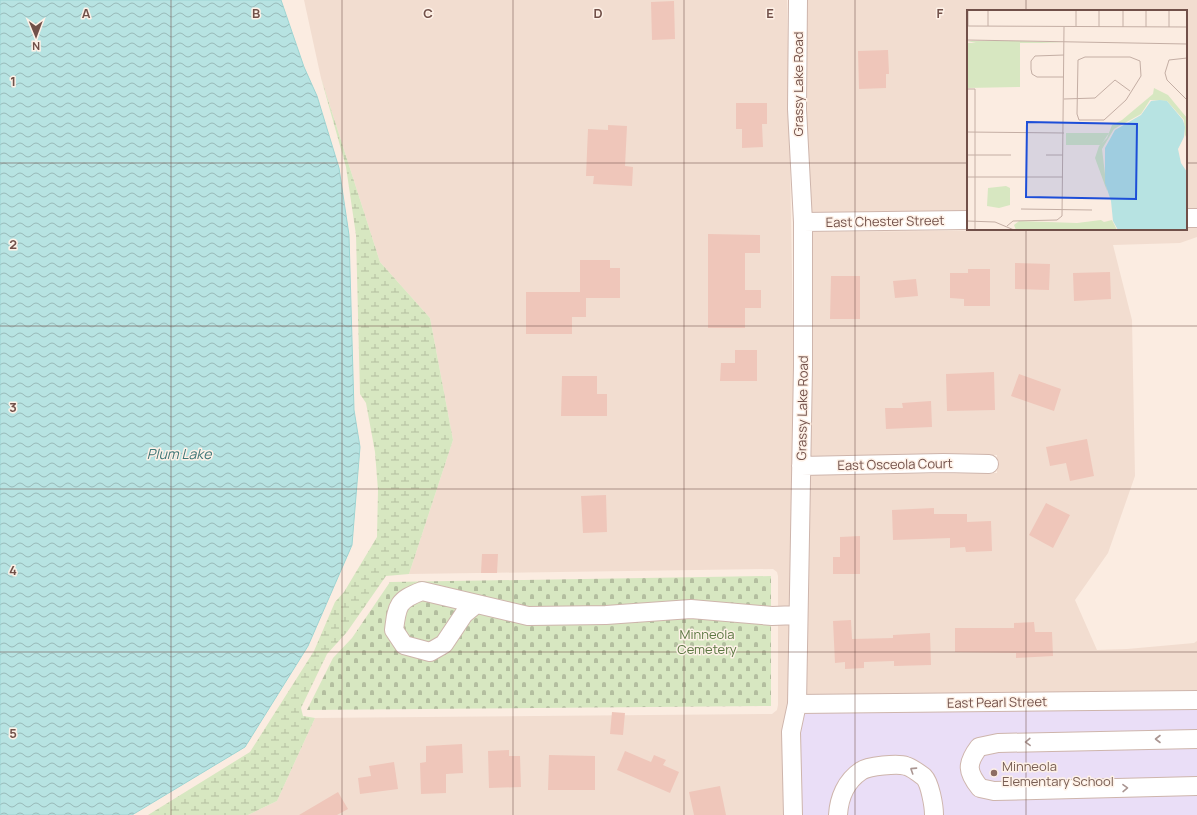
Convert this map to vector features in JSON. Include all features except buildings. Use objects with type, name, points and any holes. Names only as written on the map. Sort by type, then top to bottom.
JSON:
[{"type":"street","name":"Grassy Lake Road","points":[[793,815],[791,732],[797,704],[802,501],[803,222],[797,109],[798,0]]},
{"type":"street","name":"East Chester Street","points":[[803,222],[967,220]]},
{"type":"street","name":"East Osceola Court","points":[[801,466],[943,463],[989,464]]},
{"type":"street","points":[[475,605],[528,616],[606,615],[692,609],[772,616],[798,615]]},
{"type":"street","name":"East Pearl Street","points":[[797,704],[1197,700]]},
{"type":"street","points":[[1197,739],[998,743],[979,747],[970,759],[970,776],[980,788],[994,791],[1197,786]]},
{"type":"street","points":[[838,815],[839,802],[848,783],[862,770],[892,765],[906,766],[925,778],[934,804],[934,815]]},
{"type":"shaded area","points":[[304,0],[787,0],[794,382],[789,705],[784,815],[248,815],[277,801],[315,718],[772,714],[777,710],[778,705],[778,576],[777,572],[773,569],[409,574],[453,440],[430,318],[380,262],[321,78]]},
{"type":"shaded area","points":[[807,0],[1197,0],[1197,209],[1187,209],[1187,10],[967,10],[967,211],[811,213],[805,109]]},
{"type":"shaded area","points":[[1187,227],[1197,227],[1197,237],[1180,243],[1113,245],[1132,320],[1135,476],[1108,553],[1075,600],[1097,650],[1194,643],[1197,641],[1197,691],[805,695],[809,475],[997,473],[997,455],[943,454],[809,456],[811,232],[1187,230]]},
{"type":"shaded area","name":"Minneola Elementary School","points":[[1197,700],[1197,815],[793,815],[797,704]]},
{"type":"green space","points":[[321,78],[380,262],[430,318],[453,440],[409,574],[386,576],[347,632],[327,654],[301,708],[303,716],[315,718],[277,801],[248,815],[148,815],[250,752],[314,651],[335,602],[344,592],[377,537],[378,490],[375,452],[366,403],[360,394],[356,235],[346,167]]},
{"type":"green space","name":"Minneola Cemetery","points":[[771,576],[771,706],[307,710],[333,658],[352,638],[390,582]]},
{"type":"water","name":"Plum Lake","points":[[0,0],[281,0],[304,67],[317,96],[339,168],[349,235],[354,410],[360,447],[352,545],[308,646],[245,747],[132,815],[0,815]]},
{"type":"place","name":"Minneola Elementary School","points":[[994,773]]}]
